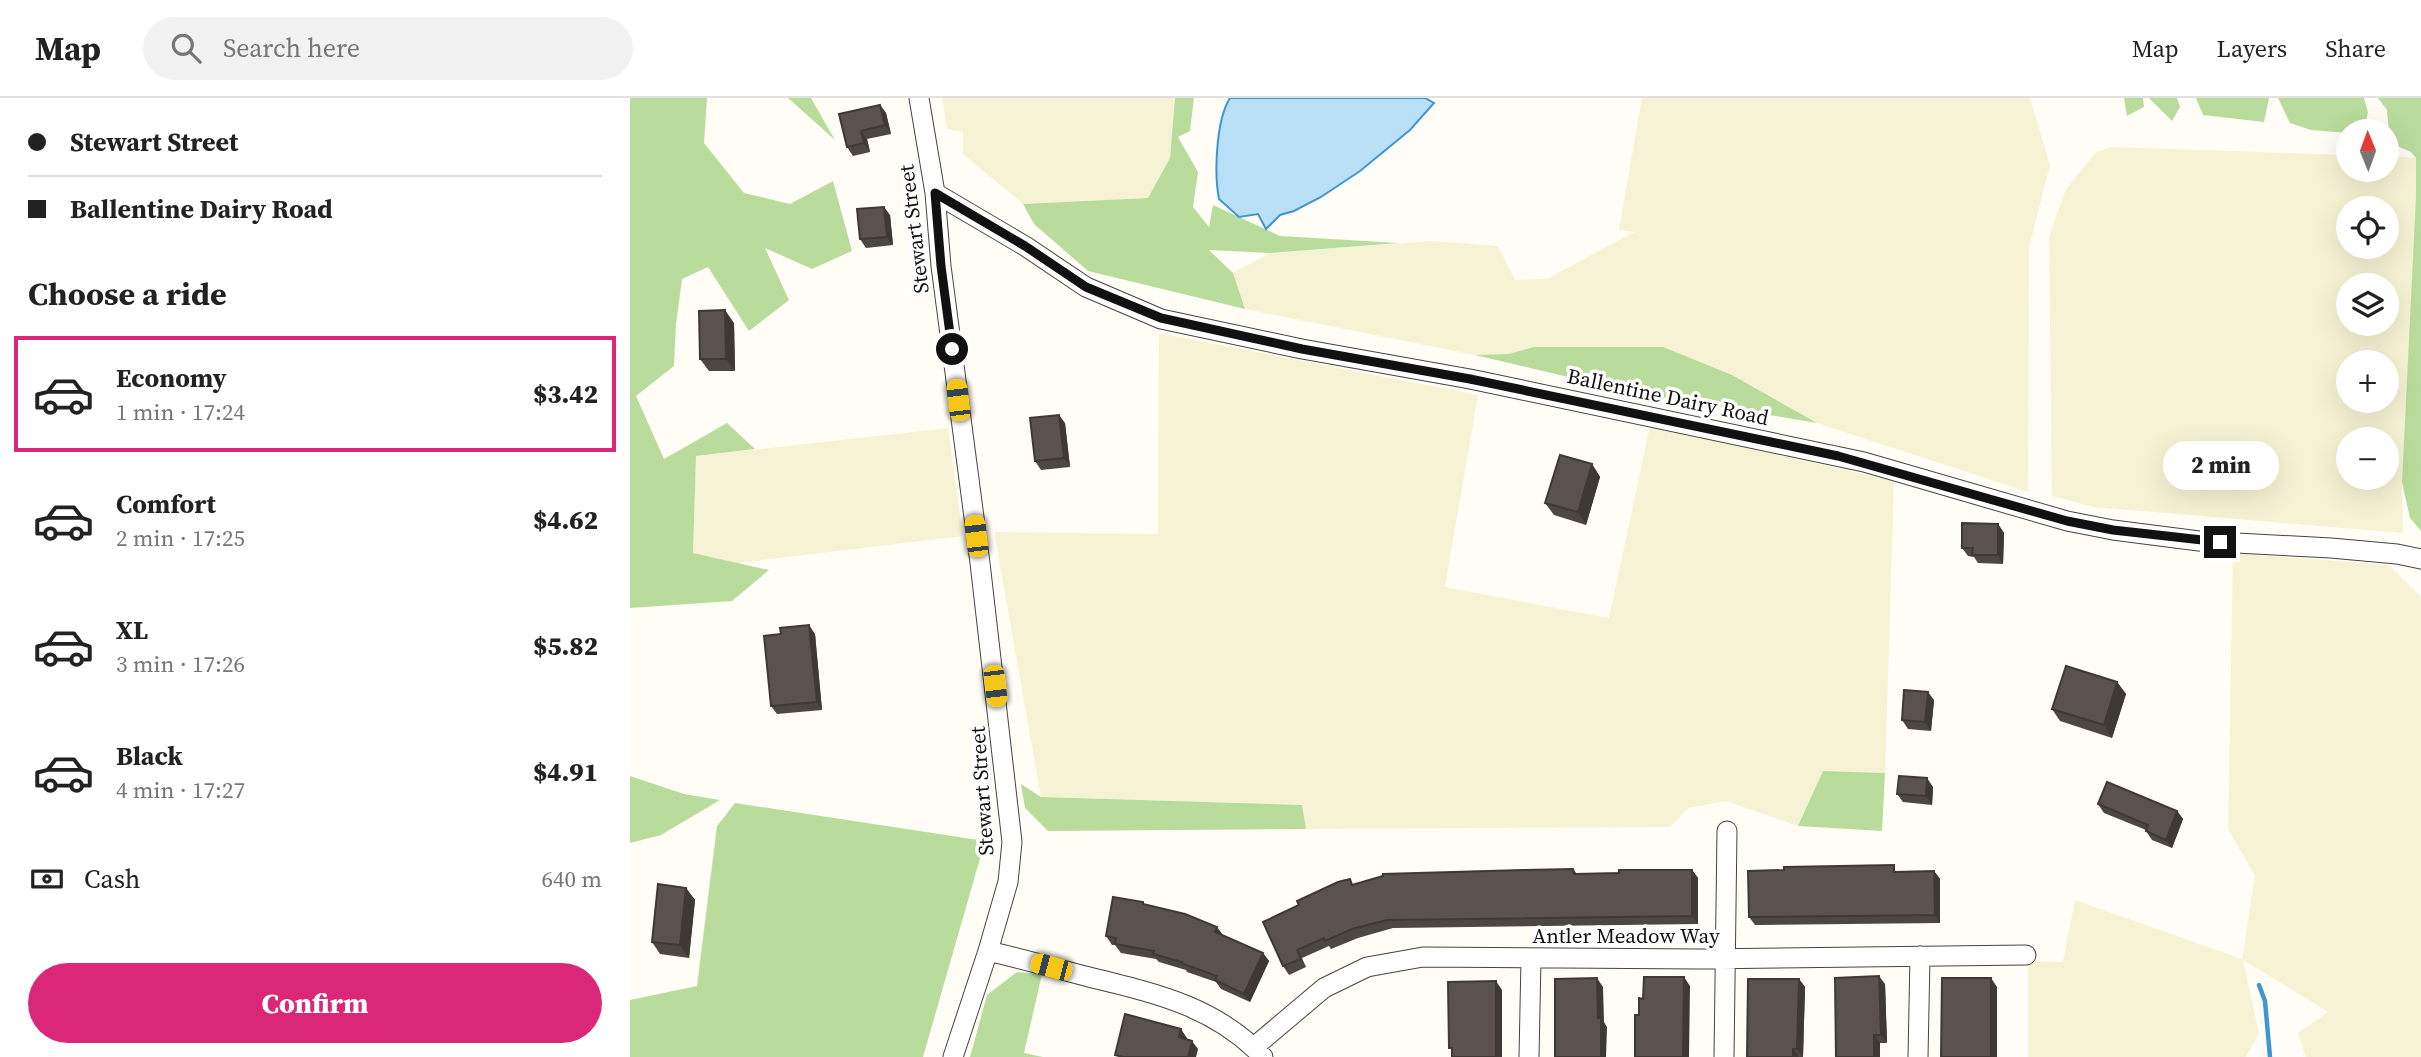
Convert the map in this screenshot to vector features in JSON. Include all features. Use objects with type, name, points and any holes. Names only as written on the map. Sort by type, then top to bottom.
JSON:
[{"type":"street","name":"Stewart Street","points":[[919,98],[935,193],[941,266],[982,577],[1012,842],[1008,882],[953,1057]]},
{"type":"street","name":"Ballentine Dairy Road","points":[[935,193],[1025,246],[1086,287],[1161,318],[1302,349],[1470,379],[1838,456],[2067,521],[2113,530],[2199,541],[2331,548],[2421,559]]},
{"type":"street","points":[[1724,1057],[1727,831]]},
{"type":"street","points":[[988,951],[1138,989],[1195,1007],[1219,1020],[1259,1052]]},
{"type":"street","name":"Antler Meadow Way","points":[[1259,1052],[1324,988],[1367,967],[1423,957],[1725,959],[2026,955]]},
{"type":"street","points":[[1918,1057],[1920,956]]},
{"type":"street","points":[[1529,1057],[1531,959]]},
{"type":"shaded area","points":[[942,98],[1175,98],[1170,158],[1148,198],[1023,204],[963,154],[963,132],[947,129]]},
{"type":"shaded area","points":[[1642,98],[2030,98],[2050,165],[2029,247],[2028,492],[1817,423],[1732,375],[1534,347],[1508,354],[1475,355],[1245,309],[1233,273],[1270,253],[1432,241],[1498,246],[1515,280],[1547,279],[1634,232],[1619,230]]},
{"type":"shaded area","points":[[2112,147],[2336,155],[2336,182],[2399,182],[2399,157],[2416,158],[2416,219],[2402,482],[2403,533],[2093,507],[2052,496],[2049,236],[2066,189],[2096,152]]},
{"type":"shaded area","points":[[1159,333],[1478,395],[1445,587],[1609,618],[1650,426],[1894,481],[1885,773],[1823,771],[1798,826],[1726,801],[1688,808],[1670,827],[1306,829],[1302,805],[1041,797],[994,532],[1158,534]]},
{"type":"shaded area","points":[[948,428],[963,536],[738,563],[693,554],[696,456]]},
{"type":"shaded area","points":[[2233,553],[2389,565],[2421,597],[2421,1057],[2306,1057],[2298,1033],[2328,1012],[2243,960],[2259,1033],[2246,1057],[2028,1057],[2028,961],[2063,962],[2075,900],[2242,959],[2255,876],[2228,829]]},
{"type":"green space","points":[[630,98],[707,98],[704,143],[744,193],[790,204],[833,181],[852,251],[812,269],[765,248],[789,300],[749,331],[708,267],[682,279],[674,366],[636,396],[664,459],[727,423],[755,449],[696,456],[693,553],[769,570],[732,601],[630,608]]},
{"type":"green space","points":[[788,98],[811,98],[835,140]]},
{"type":"green space","points":[[1175,98],[1194,98],[1190,131],[1178,137],[1198,172],[1193,207],[1209,227],[1213,205],[1280,236],[1399,243],[1270,253],[1209,250],[1233,273],[1245,309],[1088,271],[1034,224],[1023,204],[1148,198],[1170,158]]},
{"type":"green space","points":[[2124,98],[2143,98],[2144,107],[2127,116]]},
{"type":"green space","points":[[2149,98],[2177,98],[2180,107],[2172,121]]},
{"type":"green space","points":[[2196,98],[2269,98],[2264,122],[2203,115]]},
{"type":"green space","points":[[2278,98],[2364,98],[2368,112],[2367,119],[2336,119],[2336,132],[2311,130],[2290,123]]},
{"type":"green space","points":[[2378,98],[2421,98],[2421,531],[2410,518],[2402,482],[2416,158],[2411,152],[2399,147],[2399,119],[2388,119],[2387,110]]},
{"type":"green space","points":[[1534,347],[1663,347],[1732,375],[1817,423],[1636,393],[1475,355],[1508,354]]},
{"type":"green space","points":[[1823,771],[1885,773],[1882,831],[1798,826]]},
{"type":"green space","points":[[630,776],[684,794],[720,800],[661,835],[630,843]]},
{"type":"green space","points":[[1021,784],[1041,797],[1302,805],[1306,829],[1048,831],[1025,808]]},
{"type":"green space","points":[[735,803],[985,841],[923,1057],[630,1057],[630,1000],[697,986],[717,826]]},
{"type":"green space","points":[[1017,972],[1042,974],[1024,1053],[1043,1057],[970,1057],[987,995]]},
{"type":"water","points":[[1230,98],[1425,98],[1434,103],[1410,130],[1360,171],[1321,197],[1280,215],[1266,229],[1258,214],[1239,217],[1219,199],[1217,147],[1222,119]]},
{"type":"building","points":[[880,105],[885,125],[861,131],[864,143],[847,147],[839,114]]},
{"type":"building","points":[[884,207],[887,237],[860,239],[857,209]]},
{"type":"building","points":[[725,310],[726,359],[700,359],[699,311]]},
{"type":"building","points":[[1059,415],[1064,458],[1035,461],[1030,418]]},
{"type":"building","points":[[1560,455],[1592,464],[1578,512],[1545,503]]},
{"type":"building","points":[[1962,523],[1998,524],[1998,555],[1972,555],[1973,548],[1962,548]]},
{"type":"building","points":[[809,625],[817,702],[771,706],[764,636],[781,634],[780,628]]},
{"type":"building","points":[[2066,666],[2117,682],[2104,725],[2052,709]]},
{"type":"building","points":[[1904,690],[1928,692],[1925,722],[1902,720]]},
{"type":"building","points":[[1899,776],[1927,778],[1926,796],[1897,794]]},
{"type":"building","points":[[2107,782],[2177,811],[2166,840],[2146,831],[2148,825],[2098,804]]},
{"type":"building","points":[[1894,865],[1894,872],[1934,871],[1935,915],[1749,917],[1748,871],[1784,870],[1784,867]]},
{"type":"building","points":[[1573,869],[1574,874],[1619,873],[1619,870],[1692,870],[1692,916],[1387,920],[1352,929],[1325,941],[1324,938],[1297,950],[1301,959],[1283,966],[1263,922],[1299,905],[1297,901],[1350,879],[1352,885],[1383,874]]},
{"type":"building","points":[[658,884],[686,888],[680,945],[652,942]]},
{"type":"building","points":[[1113,897],[1185,914],[1217,927],[1215,932],[1263,953],[1244,994],[1215,980],[1217,976],[1153,954],[1154,951],[1115,944],[1116,938],[1106,936]]},
{"type":"building","points":[[1879,976],[1881,1035],[1874,1035],[1874,1057],[1836,1057],[1835,978]]},
{"type":"building","points":[[1644,977],[1684,977],[1683,1057],[1635,1057],[1635,1015],[1639,1015],[1639,998],[1643,999]]},
{"type":"building","points":[[1597,978],[1601,1057],[1555,1057],[1555,979]]},
{"type":"building","points":[[1942,978],[1991,978],[1991,1057],[1941,1057]]},
{"type":"building","points":[[1748,979],[1799,979],[1797,1049],[1793,1049],[1793,1057],[1747,1057]]},
{"type":"building","points":[[1496,981],[1496,1057],[1452,1057],[1452,1048],[1449,1048],[1448,982]]},
{"type":"building","points":[[1125,1014],[1181,1029],[1179,1037],[1192,1041],[1188,1057],[1115,1055]]},
{"type":"waterway","points":[[2259,985],[2265,1001],[2270,1057]]},
{"type":"route","points":[[952,349],[935,193],[1025,246],[1086,287],[1161,318],[1302,349],[1470,379],[1838,456],[2067,521],[2113,530],[2220,542]]}]
